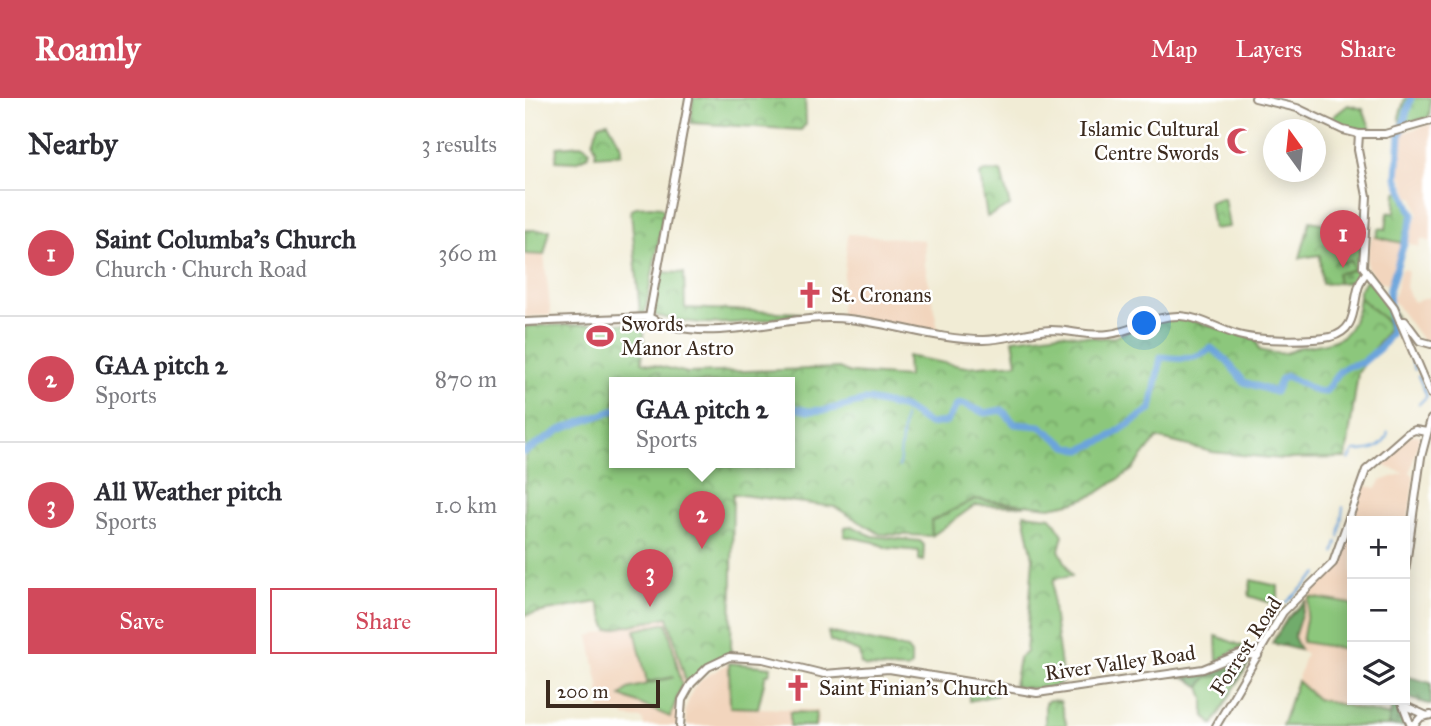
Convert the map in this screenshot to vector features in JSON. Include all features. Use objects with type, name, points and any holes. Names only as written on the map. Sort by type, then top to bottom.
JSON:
[{"type":"street","points":[[649,317],[689,98]]},
{"type":"street","points":[[1255,98],[1291,106],[1343,130],[1359,134],[1375,135],[1431,121]]},
{"type":"street","points":[[1290,98],[1291,106]]},
{"type":"street","points":[[1359,134],[1359,153],[1367,196],[1363,264],[1366,273],[1387,297],[1400,321],[1431,394]]},
{"type":"street","points":[[525,322],[649,317],[697,328],[748,327],[801,319],[843,319],[940,338],[1009,337],[1060,330],[1109,334],[1152,318],[1172,316],[1198,319],[1240,336],[1325,337],[1341,332],[1350,324],[1358,288],[1366,273]]},
{"type":"street","points":[[1400,321],[1405,321],[1423,342],[1431,344]]},
{"type":"street","points":[[1410,538],[1431,419]]},
{"type":"street","name":"Forrest Road","points":[[1216,726],[1283,612],[1333,563],[1366,470],[1408,433],[1415,430],[1427,432]]},
{"type":"street","name":"River Valley Road","points":[[680,726],[680,708],[685,693],[708,667],[724,659],[763,659],[824,674],[889,669],[1037,693],[1203,670],[1240,654],[1258,656]]},
{"type":"street","points":[[1403,705],[1412,726],[1429,715]]},
{"type":"street","points":[[1408,705],[1429,715]]},
{"type":"shaded area","points":[[1431,124],[1431,242],[1421,239],[1419,247],[1408,243],[1418,213],[1414,197],[1410,197],[1401,174],[1402,133]]},
{"type":"shaded area","points":[[848,234],[924,240],[925,265],[939,333],[840,314]]},
{"type":"shaded area","points":[[1372,236],[1402,243],[1390,285],[1378,282],[1367,267]]},
{"type":"shaded area","points":[[525,254],[544,255],[551,315],[525,317]]},
{"type":"shaded area","points":[[1401,269],[1408,270],[1406,287],[1413,302],[1431,297],[1431,342],[1422,340],[1393,300]]},
{"type":"shaded area","points":[[1413,434],[1420,436],[1410,472],[1414,476],[1409,516],[1354,516],[1362,485],[1377,488],[1381,481],[1404,473],[1376,463]]},
{"type":"shaded area","points":[[1347,538],[1347,705],[1355,705],[1355,709],[1317,699],[1297,681],[1306,653],[1270,644],[1285,619],[1336,568]]},
{"type":"shaded area","points":[[668,617],[687,686],[680,703],[677,726],[644,726],[643,719],[625,717],[621,712],[601,711],[589,636]]},
{"type":"shaded area","points":[[729,663],[731,707],[818,710],[818,726],[687,726],[685,710],[693,689],[703,678]]},
{"type":"green space","points":[[693,98],[805,98],[806,124],[801,130],[691,123]]},
{"type":"green space","points":[[1405,98],[1431,98],[1429,117],[1401,125],[1399,117]]},
{"type":"green space","points":[[1348,105],[1363,109],[1371,130],[1347,127],[1330,119]]},
{"type":"green space","points":[[608,122],[621,146],[621,154],[595,156],[593,142],[599,124]]},
{"type":"green space","points":[[583,145],[590,150],[588,156],[575,162],[556,161],[557,147]]},
{"type":"green space","points":[[985,171],[1001,172],[1010,206],[987,217],[980,175]]},
{"type":"green space","points":[[1402,191],[1411,216],[1402,243],[1376,237],[1379,228],[1386,229],[1388,213],[1395,212],[1396,192]]},
{"type":"green space","points":[[1224,198],[1229,227],[1213,229],[1209,202]]},
{"type":"green space","points":[[636,207],[661,207],[664,211],[645,313],[640,313],[631,211]]},
{"type":"green space","points":[[1310,221],[1362,230],[1359,240],[1344,244],[1336,251],[1338,263],[1351,261],[1353,270],[1337,273],[1338,283],[1322,284],[1320,255],[1300,258]]},
{"type":"green space","points":[[525,230],[550,230],[544,255],[525,254]]},
{"type":"green space","points":[[1359,240],[1361,264],[1357,282],[1338,283],[1336,273],[1353,270],[1338,264],[1336,251],[1344,244]]},
{"type":"green space","points":[[659,272],[684,273],[685,308],[801,313],[726,323],[688,322],[651,314]]},
{"type":"green space","points":[[1367,279],[1388,301],[1396,317],[1386,321],[1359,297],[1359,290]]},
{"type":"green space","points":[[1359,297],[1386,321],[1388,329],[1358,373],[1346,458],[1281,459],[1212,452],[1157,438],[1132,470],[1096,494],[1050,507],[975,499],[931,521],[932,536],[880,534],[835,507],[733,494],[731,653],[718,659],[687,686],[668,617],[608,630],[598,602],[525,615],[525,326],[645,323],[642,362],[688,373],[839,368],[850,373],[908,377],[907,356],[966,367],[1017,363],[1013,339],[1060,333],[1099,338],[1115,337],[1152,320],[1182,318],[1257,339],[1259,350],[1276,353],[1335,340],[1348,330],[1353,322]]},
{"type":"green space","points":[[975,499],[1025,506],[975,505],[932,536],[931,521]]},
{"type":"green space","points":[[1024,514],[1051,517],[1063,535],[1059,550],[1072,576],[1054,579],[1054,618],[1062,681],[1046,688],[1014,686],[1019,658],[1026,652],[1033,558]]},
{"type":"green space","points":[[852,526],[872,536],[920,541],[924,545],[923,561],[919,560],[919,551],[887,548],[874,542],[844,536],[845,527]]},
{"type":"green space","points":[[1251,580],[1278,586],[1278,605],[1249,596]]},
{"type":"green space","points":[[1310,597],[1347,603],[1347,649],[1302,642]]},
{"type":"green space","points":[[1306,600],[1294,637],[1300,650],[1272,643],[1287,619]]},
{"type":"green space","points":[[667,623],[682,685],[670,717],[621,696],[628,689],[674,677],[647,682],[635,630]]},
{"type":"green space","points":[[828,632],[907,649],[911,654],[911,666],[907,669],[866,667],[861,664],[859,652],[830,641]]},
{"type":"green space","points":[[1216,636],[1248,648],[1235,650],[1217,661]]},
{"type":"green space","points":[[1242,656],[1250,661],[1213,725],[1204,715],[1204,699],[1200,687],[1210,672]]},
{"type":"green space","points":[[729,663],[771,667],[769,674],[766,674],[758,708],[730,707]]},
{"type":"green space","points":[[1247,665],[1237,682],[1231,675],[1207,677],[1200,687],[1187,678]]},
{"type":"green space","points":[[1210,672],[1187,678],[1172,675]]},
{"type":"green space","points":[[1410,677],[1431,683],[1431,705],[1411,699]]},
{"type":"green space","points":[[1297,681],[1317,699],[1390,716],[1388,726],[1282,726]]},
{"type":"green space","points":[[961,683],[997,690],[997,695],[969,701],[969,689],[959,688]]},
{"type":"green space","points":[[1049,700],[1060,701],[1067,726],[1045,726],[1045,703]]},
{"type":"green space","points":[[1392,705],[1398,705],[1402,709],[1407,726],[1388,726]]},
{"type":"green space","points":[[790,712],[816,713],[815,726],[790,726]]},
{"type":"waterway","points":[[795,408],[827,410],[868,400],[905,408],[929,424],[946,422],[957,405],[963,404],[985,413],[1002,410],[1015,424],[1040,426],[1067,446],[1081,450],[1108,438],[1151,409],[1161,357],[1194,357],[1211,348],[1226,360],[1244,382],[1275,392],[1281,379],[1287,376],[1316,391],[1325,392],[1340,371],[1362,363],[1381,347],[1391,333],[1389,291],[1413,215],[1397,177],[1400,135],[1411,98]]},
{"type":"waterway","points":[[1389,313],[1398,325],[1415,370]]},
{"type":"waterway","points":[[1418,376],[1427,396],[1419,404]]},
{"type":"waterway","points":[[904,412],[905,408]]},
{"type":"waterway","points":[[525,452],[560,430],[609,412]]},
{"type":"waterway","points":[[899,467],[904,417]]},
{"type":"waterway","points":[[1349,460],[1354,451],[1370,450],[1379,446],[1388,432]]},
{"type":"waterway","points":[[1339,537],[1343,507]]},
{"type":"waterway","points":[[1334,553],[1337,542]]},
{"type":"waterway","points":[[1286,603],[1318,573]]},
{"type":"waterway","points":[[1258,646],[1272,622]]},
{"type":"place","name":"Islamic Cultural Centre Swords","points":[[1240,141]]},
{"type":"place","name":"Saint Columba's Church","points":[[1343,268]]},
{"type":"place","name":"St. Cronans","points":[[810,295]]},
{"type":"place","name":"Swords Manor Astro","points":[[600,336]]},
{"type":"place","name":"GAA pitch 2","points":[[702,549]]},
{"type":"place","name":"All Weather pitch","points":[[650,607]]},
{"type":"place","name":"Saint Finian's Church","points":[[798,688]]}]
